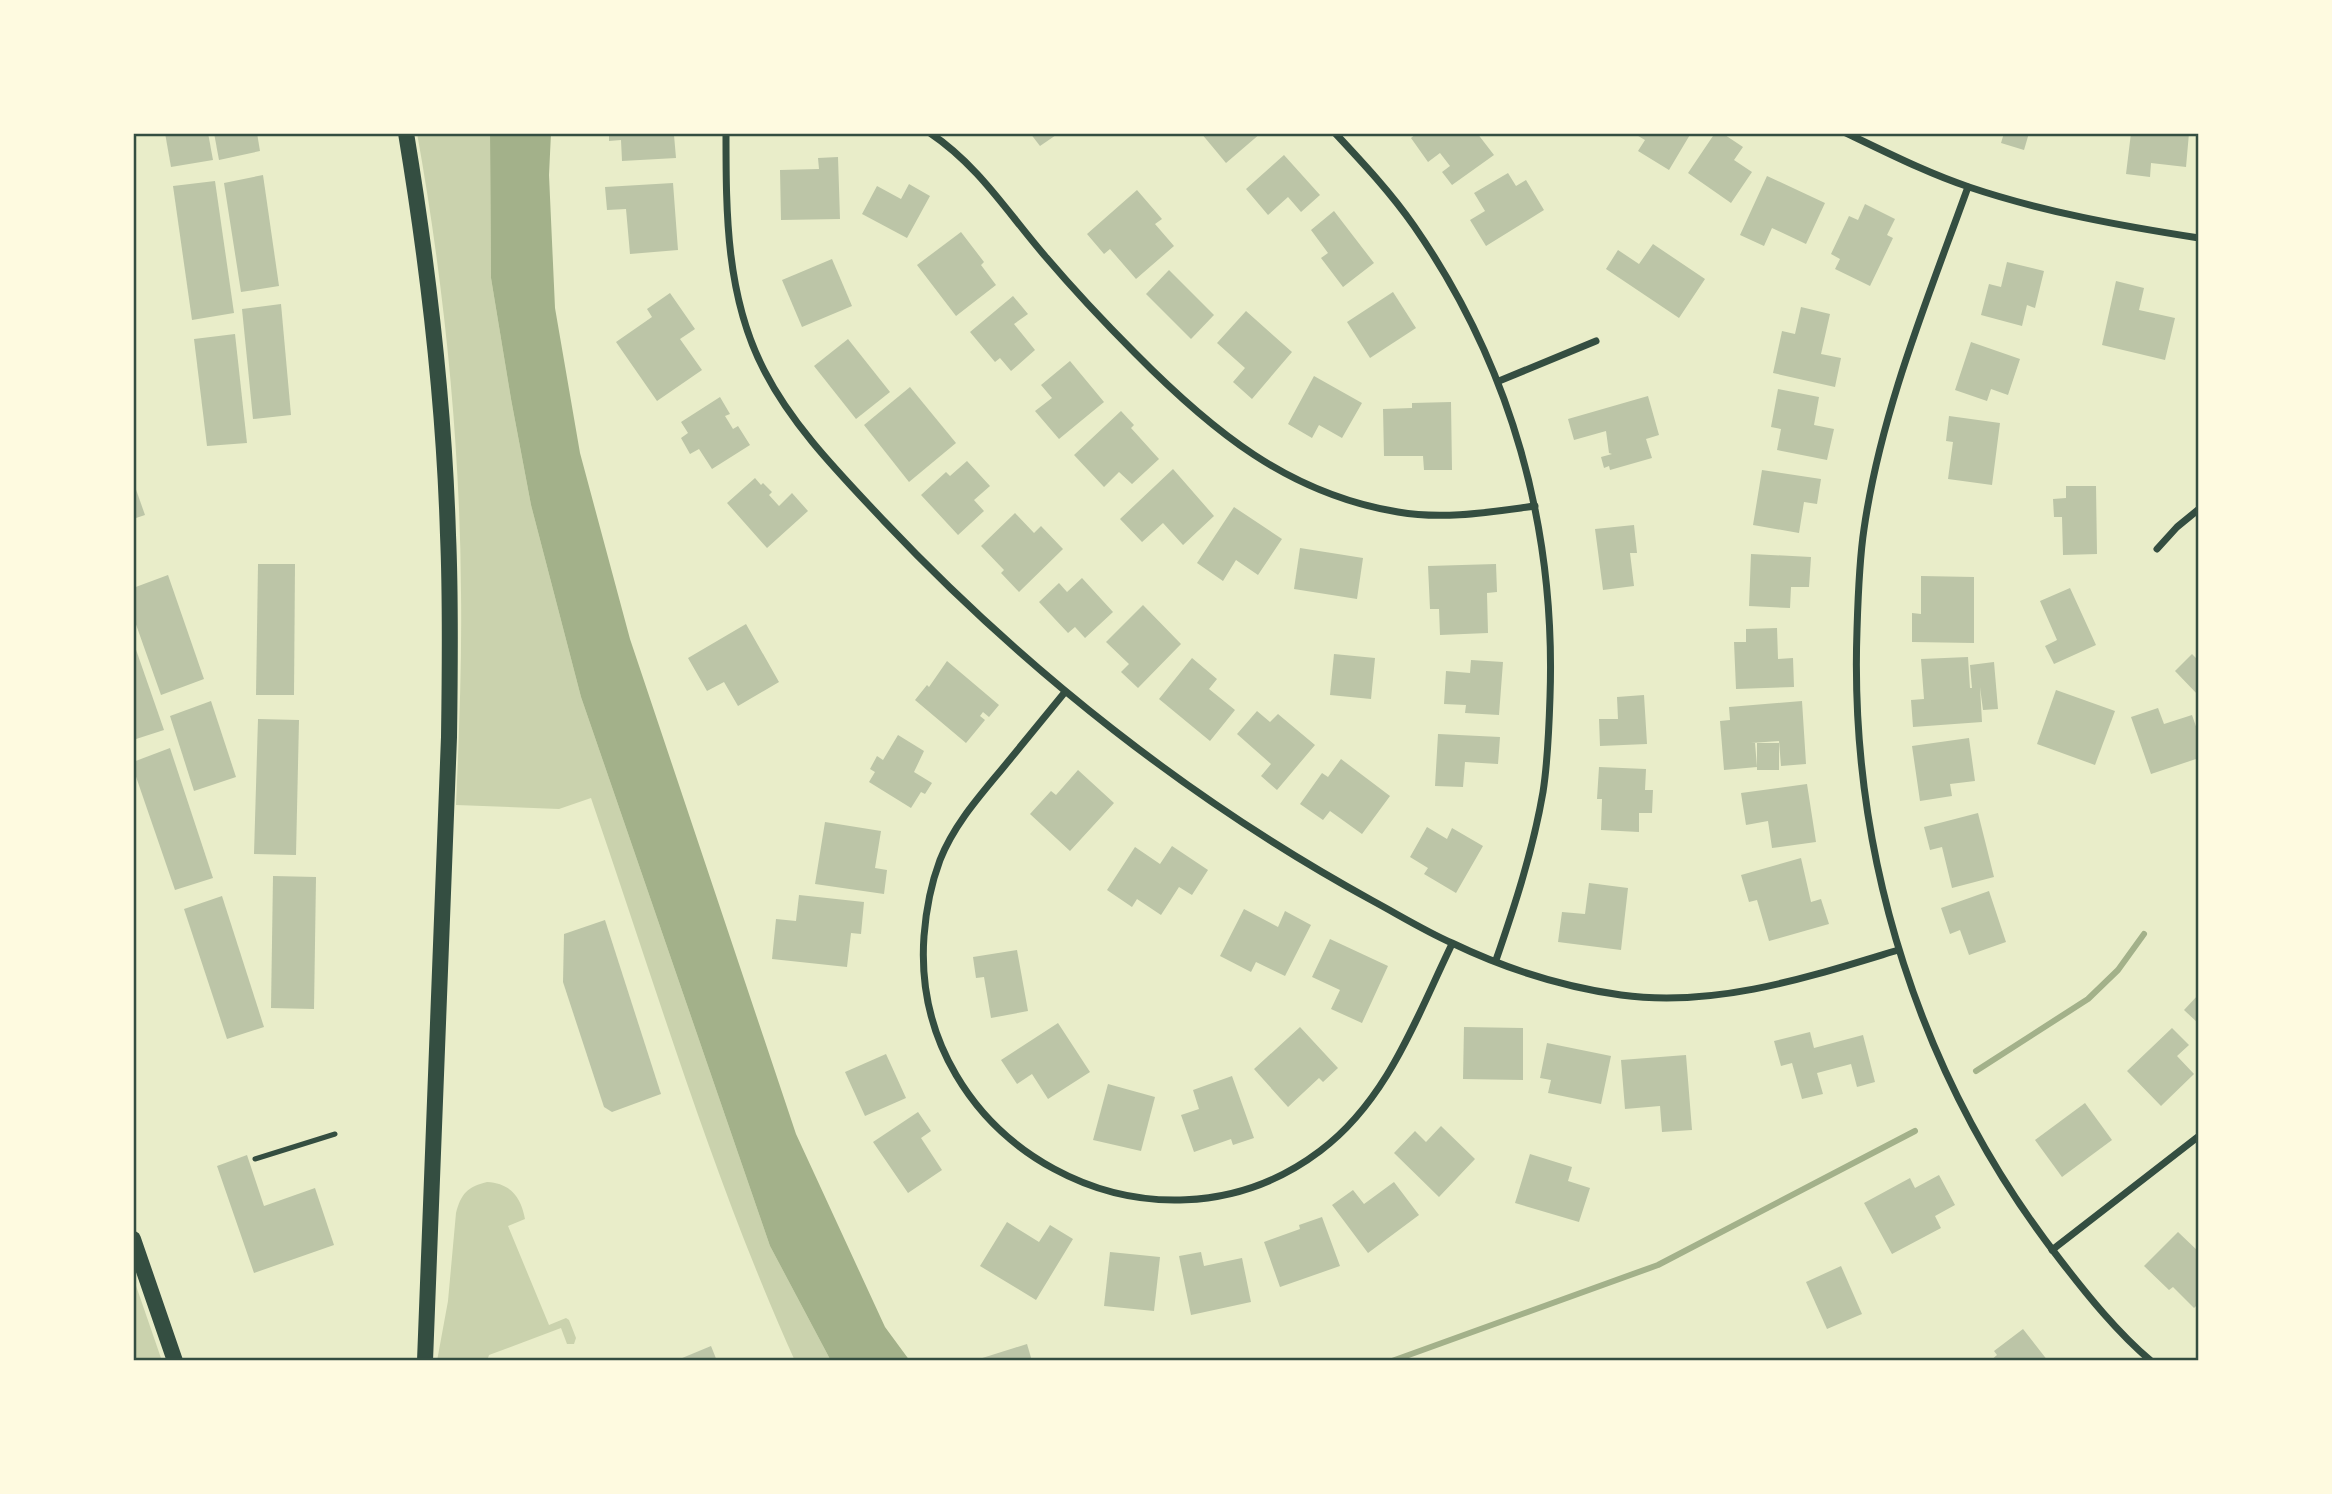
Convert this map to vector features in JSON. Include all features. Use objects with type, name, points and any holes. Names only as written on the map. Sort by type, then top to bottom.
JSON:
[{"type":"main road","points":[[406,133],[437,367],[449,547],[449,737],[425,1361]]},
{"type":"main road","points":[[133,1239],[175,1361]]},
{"type":"street","points":[[726,133],[728,229],[736,294],[752,344],[777,393],[809,436],[913,552],[1065,692],[1191,788],[1306,864],[1452,944],[1585,989],[1625,996],[1713,996],[1761,988],[1898,950]]},
{"type":"street","points":[[930,133],[974,168],[1059,273],[1147,365],[1207,421],[1267,465],[1324,492],[1399,512],[1469,515],[1535,506]]},
{"type":"street","points":[[1335,133],[1414,226],[1466,311],[1499,382],[1514,427],[1542,539],[1550,609],[1551,684],[1547,761],[1524,877],[1496,960]]},
{"type":"street","points":[[1846,133],[1968,187],[2064,212],[2199,238]]},
{"type":"street","points":[[1968,187],[1892,407],[1863,529],[1856,655],[1860,752],[1872,845],[1898,950],[1924,1020],[1962,1105],[2017,1201],[2052,1250],[2099,1308],[2151,1361]]},
{"type":"street","points":[[1499,382],[1597,341]]},
{"type":"street","points":[[2157,549],[2177,527],[2199,509]]},
{"type":"street","points":[[1065,692],[958,825],[940,860],[925,925],[923,949],[928,1001],[944,1052],[986,1118],[1024,1152],[1066,1176],[1144,1199],[1181,1201],[1214,1197],[1246,1189],[1279,1176],[1320,1151],[1350,1124],[1374,1097],[1390,1072],[1452,944]]},
{"type":"street","points":[[2052,1250],[2199,1136]]},
{"type":"street","points":[[2135,1361],[2143,1354]]},
{"type":"lane","points":[[255,1159],[335,1134]]},
{"type":"shaded area","points":[[417,133],[490,133],[491,278],[531,505],[581,697],[770,1246],[831,1361],[795,1361],[765,1292],[712,1153],[591,798],[559,809],[456,805],[461,619],[458,477],[443,304]]},
{"type":"shaded area","points":[[490,133],[551,133],[549,175],[555,308],[580,453],[630,639],[796,1134],[885,1327],[910,1361],[831,1361],[770,1246],[581,697],[531,505],[491,278]]},
{"type":"shaded area","points":[[487,1182],[508,1188],[521,1204],[525,1219],[508,1226],[549,1325],[566,1318],[576,1338],[574,1344],[567,1344],[561,1328],[489,1355],[487,1361],[437,1361],[448,1301],[456,1213],[466,1192]]},
{"type":"shaded area","points":[[133,1277],[162,1361],[133,1361]]},
{"type":"building","points":[[165,133],[208,133],[213,160],[171,167]]},
{"type":"building","points":[[214,133],[257,133],[260,151],[219,160]]},
{"type":"building","points":[[609,133],[674,135],[676,158],[622,161],[621,140],[609,141]]},
{"type":"building","points":[[1030,133],[1059,133],[1040,146]]},
{"type":"building","points":[[1201,133],[1261,133],[1226,163]]},
{"type":"building","points":[[1417,133],[1477,133],[1494,155],[1452,185],[1442,172],[1450,166],[1440,153],[1428,162],[1411,138]]},
{"type":"building","points":[[1633,133],[1691,133],[1669,170],[1638,151],[1645,140]]},
{"type":"building","points":[[1715,133],[1722,133],[1743,147],[1734,160],[1752,172],[1731,203],[1688,173]]},
{"type":"building","points":[[2004,133],[2029,133],[2024,150],[2001,143]]},
{"type":"building","points":[[2131,133],[2189,133],[2186,167],[2151,163],[2150,177],[2126,174]]},
{"type":"building","points":[[1284,155],[1320,195],[1301,212],[1288,197],[1268,215],[1246,189]]},
{"type":"building","points":[[838,157],[840,219],[781,220],[780,170],[819,169],[818,158]]},
{"type":"building","points":[[1508,173],[1516,186],[1526,180],[1544,210],[1486,246],[1470,220],[1485,211],[1474,193]]},
{"type":"building","points":[[263,175],[279,286],[241,292],[224,183]]},
{"type":"building","points":[[1767,176],[1825,203],[1806,244],[1772,228],[1764,246],[1740,235]]},
{"type":"building","points":[[215,181],[234,313],[192,320],[173,186]]},
{"type":"building","points":[[673,183],[678,250],[630,254],[626,209],[607,210],[605,187]]},
{"type":"building","points":[[909,184],[930,196],[907,238],[862,214],[877,186],[901,199]]},
{"type":"building","points":[[1137,190],[1162,219],[1155,224],[1174,246],[1136,279],[1110,249],[1104,254],[1087,234]]},
{"type":"building","points":[[1865,204],[1895,219],[1887,235],[1893,238],[1870,286],[1835,269],[1840,259],[1831,254],[1849,216],[1858,220]]},
{"type":"building","points":[[1334,211],[1374,263],[1343,287],[1321,258],[1328,253],[1311,230]]},
{"type":"building","points":[[961,232],[984,262],[981,265],[996,285],[956,316],[917,265]]},
{"type":"building","points":[[1653,244],[1705,279],[1679,318],[1606,269],[1618,250],[1639,264]]},
{"type":"building","points":[[832,259],[852,306],[802,327],[782,280]]},
{"type":"building","points":[[2007,262],[2044,271],[2035,308],[2027,305],[2022,326],[1981,315],[1989,284],[2001,287]]},
{"type":"building","points":[[1169,270],[1214,315],[1191,339],[1146,294]]},
{"type":"building","points":[[2116,281],[2144,288],[2139,310],[2175,318],[2165,360],[2102,345]]},
{"type":"building","points":[[1393,292],[1416,328],[1370,358],[1347,322]]},
{"type":"building","points":[[670,293],[695,329],[680,339],[702,370],[657,401],[616,342],[652,317],[647,309]]},
{"type":"building","points":[[1013,296],[1028,314],[1014,324],[1035,350],[1011,371],[1000,358],[995,362],[970,332]]},
{"type":"building","points":[[281,304],[291,415],[253,419],[242,309]]},
{"type":"building","points":[[1801,307],[1830,314],[1821,354],[1841,358],[1835,387],[1773,373],[1782,331],[1795,334]]},
{"type":"building","points":[[1246,311],[1292,352],[1252,399],[1233,382],[1245,368],[1217,343]]},
{"type":"building","points":[[235,334],[247,443],[207,446],[194,339]]},
{"type":"building","points":[[848,339],[890,392],[856,419],[814,366]]},
{"type":"building","points":[[1971,342],[2020,359],[2008,395],[1991,389],[1987,401],[1955,390]]},
{"type":"building","points":[[1070,361],[1104,402],[1059,439],[1035,411],[1052,398],[1041,385]]},
{"type":"building","points":[[1314,376],[1362,403],[1342,438],[1319,425],[1312,438],[1288,424]]},
{"type":"building","points":[[910,387],[956,443],[909,482],[864,425]]},
{"type":"building","points":[[1778,389],[1819,397],[1814,425],[1834,429],[1827,460],[1777,450],[1781,429],[1771,427]]},
{"type":"building","points":[[1648,396],[1659,435],[1646,439],[1652,458],[1610,470],[1609,466],[1604,468],[1601,457],[1612,454],[1609,453],[1606,431],[1574,440],[1568,419]]},
{"type":"building","points":[[720,397],[730,414],[725,416],[733,429],[738,426],[750,445],[712,469],[699,449],[690,454],[681,438],[688,433],[681,422]]},
{"type":"building","points":[[1451,402],[1452,470],[1424,470],[1423,456],[1384,456],[1383,409],[1412,408],[1412,403]]},
{"type":"building","points":[[1121,411],[1134,425],[1131,428],[1159,459],[1132,484],[1119,472],[1104,487],[1074,455]]},
{"type":"building","points":[[1949,416],[2000,423],[1992,485],[1948,479],[1953,442],[1946,441]]},
{"type":"building","points":[[967,461],[990,486],[974,500],[984,511],[958,535],[921,495],[946,472],[950,476]]},
{"type":"building","points":[[1173,469],[1214,516],[1183,545],[1163,523],[1142,542],[1120,519]]},
{"type":"building","points":[[1762,470],[1821,479],[1817,504],[1804,502],[1799,533],[1753,525]]},
{"type":"building","points":[[755,478],[772,492],[769,495],[779,506],[792,493],[808,511],[767,548],[727,503]]},
{"type":"building","points":[[133,481],[145,515],[133,519]]},
{"type":"building","points":[[2066,486],[2096,486],[2097,554],[2063,555],[2062,517],[2054,517],[2053,499],[2066,498]]},
{"type":"building","points":[[1234,507],[1282,539],[1258,575],[1236,560],[1223,581],[1197,563]]},
{"type":"building","points":[[1015,513],[1034,533],[1041,526],[1063,549],[1019,592],[1001,573],[1004,570],[981,546]]},
{"type":"building","points":[[1634,525],[1637,553],[1630,553],[1634,586],[1603,590],[1595,529]]},
{"type":"building","points":[[1300,548],[1363,558],[1357,599],[1294,589]]},
{"type":"building","points":[[1751,554],[1811,557],[1809,587],[1791,587],[1790,608],[1749,606]]},
{"type":"building","points":[[258,564],[295,564],[294,695],[256,695]]},
{"type":"building","points":[[1496,564],[1497,592],[1487,593],[1488,633],[1440,635],[1439,609],[1430,609],[1428,566]]},
{"type":"building","points":[[168,575],[204,679],[161,695],[133,616],[133,588]]},
{"type":"building","points":[[1921,576],[1974,577],[1974,643],[1912,642],[1912,613],[1921,614]]},
{"type":"building","points":[[1082,578],[1113,612],[1085,638],[1075,627],[1068,633],[1039,602],[1059,583],[1067,592]]},
{"type":"building","points":[[2070,588],[2096,645],[2054,664],[2045,646],[2057,640],[2040,601]]},
{"type":"building","points":[[1143,605],[1181,644],[1138,688],[1121,672],[1129,664],[1106,642]]},
{"type":"building","points":[[746,624],[779,682],[738,706],[724,682],[707,691],[688,658]]},
{"type":"building","points":[[1777,628],[1778,659],[1793,658],[1794,687],[1736,689],[1734,642],[1746,642],[1746,629]]},
{"type":"building","points":[[133,641],[164,730],[133,740]]},
{"type":"building","points":[[1334,654],[1375,658],[1371,699],[1330,695]]},
{"type":"building","points":[[2192,654],[2197,659],[2199,657],[2199,696],[2175,671]]},
{"type":"building","points":[[1968,657],[1970,688],[1970,665],[1994,662],[1998,709],[1983,710],[1980,687],[1982,722],[1913,727],[1911,700],[1924,699],[1921,659]]},
{"type":"building","points":[[1192,658],[1217,679],[1209,689],[1235,710],[1210,741],[1159,699]]},
{"type":"building","points":[[1471,660],[1503,662],[1499,715],[1465,713],[1466,705],[1444,704],[1446,671],[1470,673]]},
{"type":"building","points":[[947,661],[999,705],[989,717],[983,712],[980,716],[985,720],[966,743],[915,700],[927,685],[929,687]]},
{"type":"building","points":[[2056,690],[2115,711],[2095,765],[2037,744]]},
{"type":"building","points":[[1644,695],[1647,744],[1600,746],[1599,719],[1618,719],[1617,697]]},
{"type":"building","points":[[211,701],[236,777],[194,791],[170,716]]},
{"type":"building","points":[[1802,701],[1806,764],[1781,766],[1779,741],[1751,743],[1755,743],[1757,767],[1724,770],[1720,721],[1730,720],[1729,707]]},
{"type":"building","points":[[2158,708],[2164,724],[2192,715],[2199,735],[2199,758],[2151,774],[2131,717]]},
{"type":"building","points":[[1257,711],[1270,722],[1278,714],[1315,745],[1277,790],[1261,776],[1271,764],[1237,734]]},
{"type":"building","points":[[258,719],[299,720],[296,855],[254,854]]},
{"type":"building","points":[[1438,734],[1500,737],[1498,764],[1465,762],[1463,787],[1435,786]]},
{"type":"building","points":[[898,735],[924,751],[914,772],[932,783],[925,794],[921,792],[911,808],[869,782],[875,772],[870,769],[877,756],[883,760]]},
{"type":"building","points":[[1969,738],[1975,781],[1950,784],[1952,796],[1920,801],[1912,746]]},
{"type":"building","points":[[1757,743],[1779,743],[1779,770],[1757,770]]},
{"type":"building","points":[[170,748],[213,878],[175,890],[133,768],[133,762]]},
{"type":"building","points":[[1341,759],[1390,796],[1362,834],[1330,811],[1323,820],[1300,804],[1322,773],[1328,777]]},
{"type":"building","points":[[1599,767],[1646,769],[1645,790],[1653,790],[1652,813],[1639,813],[1639,832],[1601,830],[1602,799],[1597,799]]},
{"type":"building","points":[[1078,770],[1114,803],[1070,851],[1030,814],[1051,791],[1056,795]]},
{"type":"building","points":[[1807,784],[1816,842],[1772,848],[1768,821],[1746,825],[1741,793]]},
{"type":"building","points":[[1978,813],[1994,877],[1952,888],[1942,847],[1930,850],[1924,827]]},
{"type":"building","points":[[825,822],[881,831],[875,868],[887,870],[884,894],[815,884]]},
{"type":"building","points":[[1427,827],[1447,839],[1452,828],[1483,846],[1456,893],[1424,874],[1428,868],[1410,857]]},
{"type":"building","points":[[1172,846],[1208,870],[1192,895],[1179,887],[1161,915],[1137,899],[1132,907],[1107,890],[1135,847],[1160,864]]},
{"type":"building","points":[[1801,858],[1811,902],[1821,899],[1829,924],[1769,941],[1757,900],[1749,902],[1741,875]]},
{"type":"building","points":[[273,876],[316,877],[314,1009],[271,1008]]},
{"type":"building","points":[[1589,883],[1628,888],[1621,950],[1558,942],[1562,912],[1585,914]]},
{"type":"building","points":[[1989,891],[2006,942],[1969,955],[1960,930],[1950,934],[1941,908]]},
{"type":"building","points":[[799,895],[864,902],[861,934],[851,933],[847,967],[772,959],[776,919],[796,921]]},
{"type":"building","points":[[222,896],[264,1027],[227,1039],[184,909]]},
{"type":"building","points":[[1244,909],[1278,927],[1285,911],[1311,925],[1285,976],[1256,962],[1251,972],[1220,956]]},
{"type":"building","points":[[605,920],[661,1094],[612,1112],[604,1107],[563,982],[564,934]]},
{"type":"building","points":[[1330,939],[1388,966],[1362,1023],[1331,1009],[1340,990],[1312,977]]},
{"type":"building","points":[[1017,950],[1028,1011],[991,1018],[984,977],[976,978],[973,957]]},
{"type":"building","points":[[2199,994],[2199,1024],[2184,1010]]},
{"type":"building","points":[[1058,1023],[1090,1072],[1048,1099],[1032,1074],[1017,1084],[1001,1060]]},
{"type":"building","points":[[1300,1027],[1338,1068],[1323,1082],[1319,1078],[1288,1107],[1254,1069]]},
{"type":"building","points":[[1464,1027],[1523,1028],[1523,1080],[1463,1079]]},
{"type":"building","points":[[2172,1028],[2189,1045],[2177,1056],[2194,1074],[2161,1106],[2127,1071]]},
{"type":"building","points":[[1810,1032],[1814,1048],[1863,1035],[1875,1082],[1857,1087],[1851,1064],[1817,1073],[1823,1094],[1802,1099],[1792,1063],[1781,1066],[1774,1041]]},
{"type":"building","points":[[1547,1043],[1611,1056],[1601,1104],[1548,1093],[1551,1080],[1540,1078]]},
{"type":"building","points":[[886,1054],[906,1098],[865,1116],[845,1072]]},
{"type":"building","points":[[1686,1055],[1692,1130],[1662,1132],[1660,1106],[1625,1109],[1621,1060]]},
{"type":"building","points":[[1232,1076],[1254,1138],[1233,1145],[1231,1139],[1194,1152],[1181,1115],[1199,1109],[1193,1090]]},
{"type":"building","points":[[1108,1084],[1155,1097],[1141,1151],[1093,1140]]},
{"type":"building","points":[[2085,1103],[2112,1140],[2062,1177],[2035,1140]]},
{"type":"building","points":[[918,1112],[931,1131],[921,1138],[942,1170],[908,1193],[873,1142]]},
{"type":"building","points":[[1441,1126],[1475,1159],[1439,1197],[1394,1153],[1415,1131],[1426,1142]]},
{"type":"building","points":[[1530,1154],[1572,1167],[1568,1181],[1590,1188],[1579,1222],[1515,1203]]},
{"type":"building","points":[[247,1155],[264,1206],[315,1188],[334,1245],[254,1273],[217,1166]]},
{"type":"building","points":[[1939,1175],[1955,1205],[1935,1216],[1941,1228],[1892,1254],[1864,1203],[1910,1178],[1915,1188]]},
{"type":"building","points":[[1394,1182],[1419,1215],[1368,1253],[1332,1205],[1353,1190],[1364,1204]]},
{"type":"building","points":[[1322,1217],[1340,1266],[1280,1287],[1264,1242],[1300,1229],[1299,1225]]},
{"type":"building","points":[[1007,1222],[1039,1242],[1050,1225],[1073,1239],[1036,1300],[980,1266]]},
{"type":"building","points":[[2178,1232],[2199,1252],[2199,1303],[2194,1308],[2173,1287],[2169,1290],[2144,1266]]},
{"type":"building","points":[[1110,1252],[1160,1257],[1154,1311],[1104,1306]]},
{"type":"building","points":[[1201,1252],[1204,1266],[1242,1258],[1251,1302],[1191,1315],[1179,1256]]},
{"type":"building","points":[[1841,1266],[1862,1314],[1827,1329],[1806,1282]]},
{"type":"building","points":[[2023,1329],[2048,1361],[1990,1361],[1997,1355],[1994,1351]]},
{"type":"building","points":[[1027,1344],[1032,1361],[976,1360]]},
{"type":"building","points":[[711,1346],[717,1361],[675,1361]]},
{"type":"waterway","points":[[1976,1071],[2088,999],[2118,970],[2144,934]]},
{"type":"waterway","points":[[1392,1361],[1658,1265],[1915,1131]]}]
